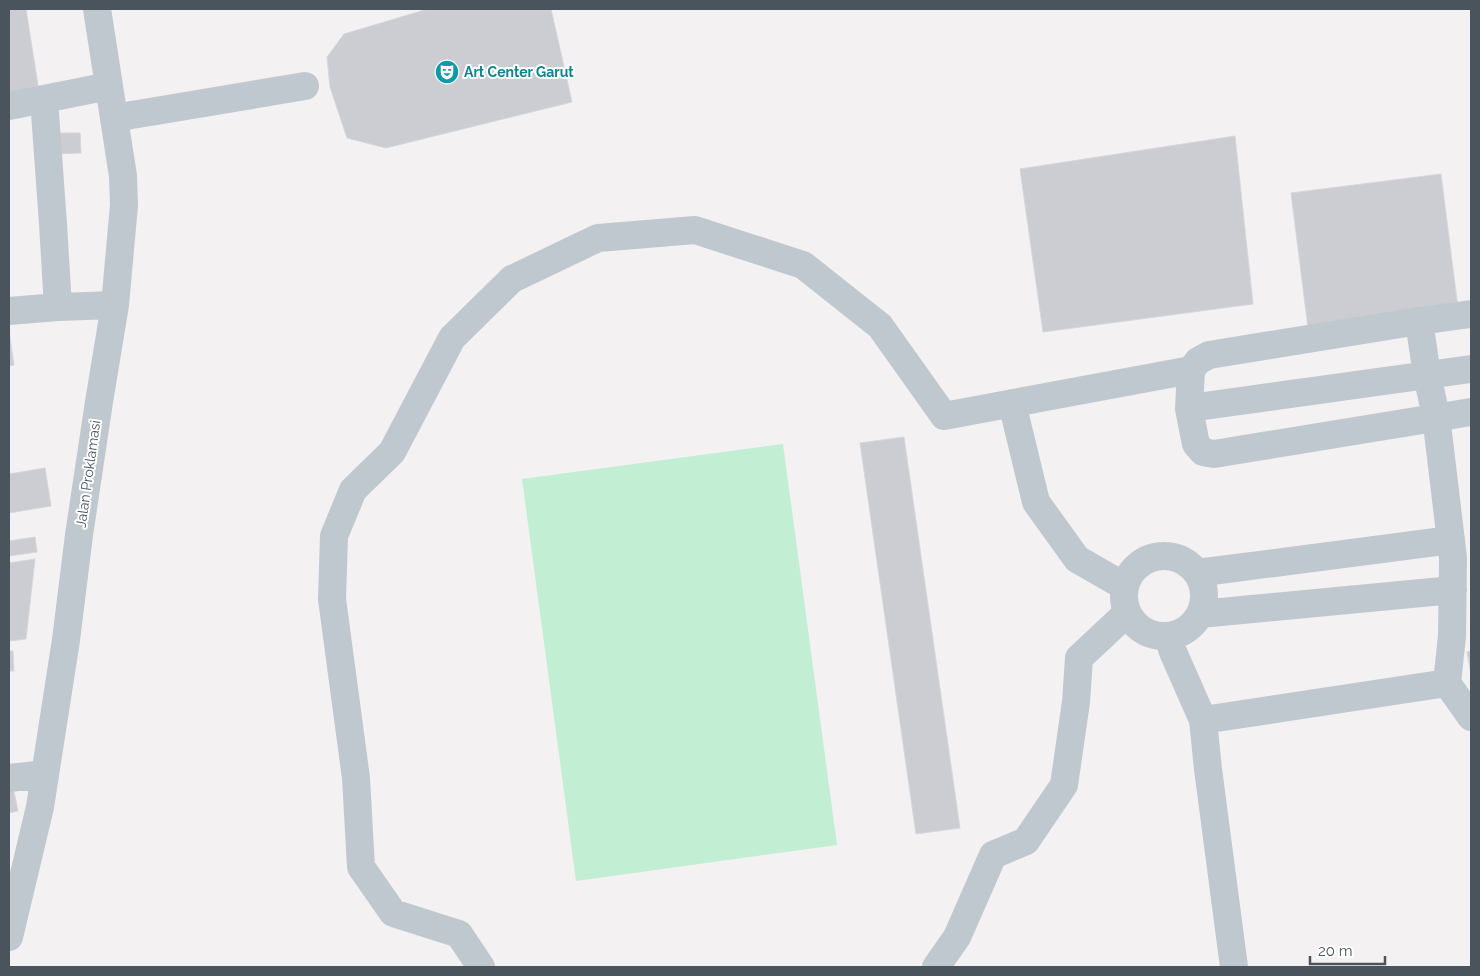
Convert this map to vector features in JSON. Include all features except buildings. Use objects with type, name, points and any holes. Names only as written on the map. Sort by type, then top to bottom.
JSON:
[{"type":"street","name":"Jalan Proklamasi","points":[[9,937],[40,807],[66,640],[97,412],[115,305],[124,205],[123,176],[110,86],[96,9]]},
{"type":"street","points":[[9,106],[110,86]]},
{"type":"street","points":[[114,118],[305,86]]},
{"type":"street","points":[[44,99],[58,306]]},
{"type":"street","points":[[481,967],[459,934],[393,913],[361,867],[356,778],[332,599],[334,536],[353,490],[392,452],[452,338],[512,279],[598,238],[695,230],[803,265],[880,326],[944,416],[1191,370]]},
{"type":"street","points":[[9,311],[58,306],[115,305]]},
{"type":"street","points":[[1471,314],[1209,355],[1198,361],[1191,370],[1189,409],[1196,444],[1203,452],[1208,454],[1436,416],[1471,412]]},
{"type":"street","points":[[1419,321],[1427,376],[1436,416],[1453,558],[1452,636],[1447,683],[1471,717]]},
{"type":"street","points":[[1189,409],[1471,370]]},
{"type":"street","points":[[1012,403],[1036,502],[1077,559],[1124,586]]},
{"type":"street","points":[[1197,573],[1451,540]]},
{"type":"street","points":[[1160,556],[1167,556],[1187,563],[1197,573],[1203,586],[1204,600],[1200,614],[1195,623],[1189,628],[1174,635],[1153,635],[1135,625],[1126,614],[1123,600],[1124,586],[1130,573],[1140,563],[1160,556]]},
{"type":"street","points":[[1200,614],[1453,590]]},
{"type":"street","points":[[936,967],[957,937],[993,855],[1026,842],[1064,785],[1076,702],[1079,658],[1126,614]]},
{"type":"street","points":[[1168,636],[1173,652],[1203,720],[1210,788],[1234,967]]},
{"type":"street","points":[[1203,720],[1447,683]]},
{"type":"street","points":[[9,778],[45,774]]},
{"type":"green space","points":[[783,444],[837,845],[576,881],[522,479]]},
{"type":"place","name":"Art Center Garut","points":[[447,72]]}]
